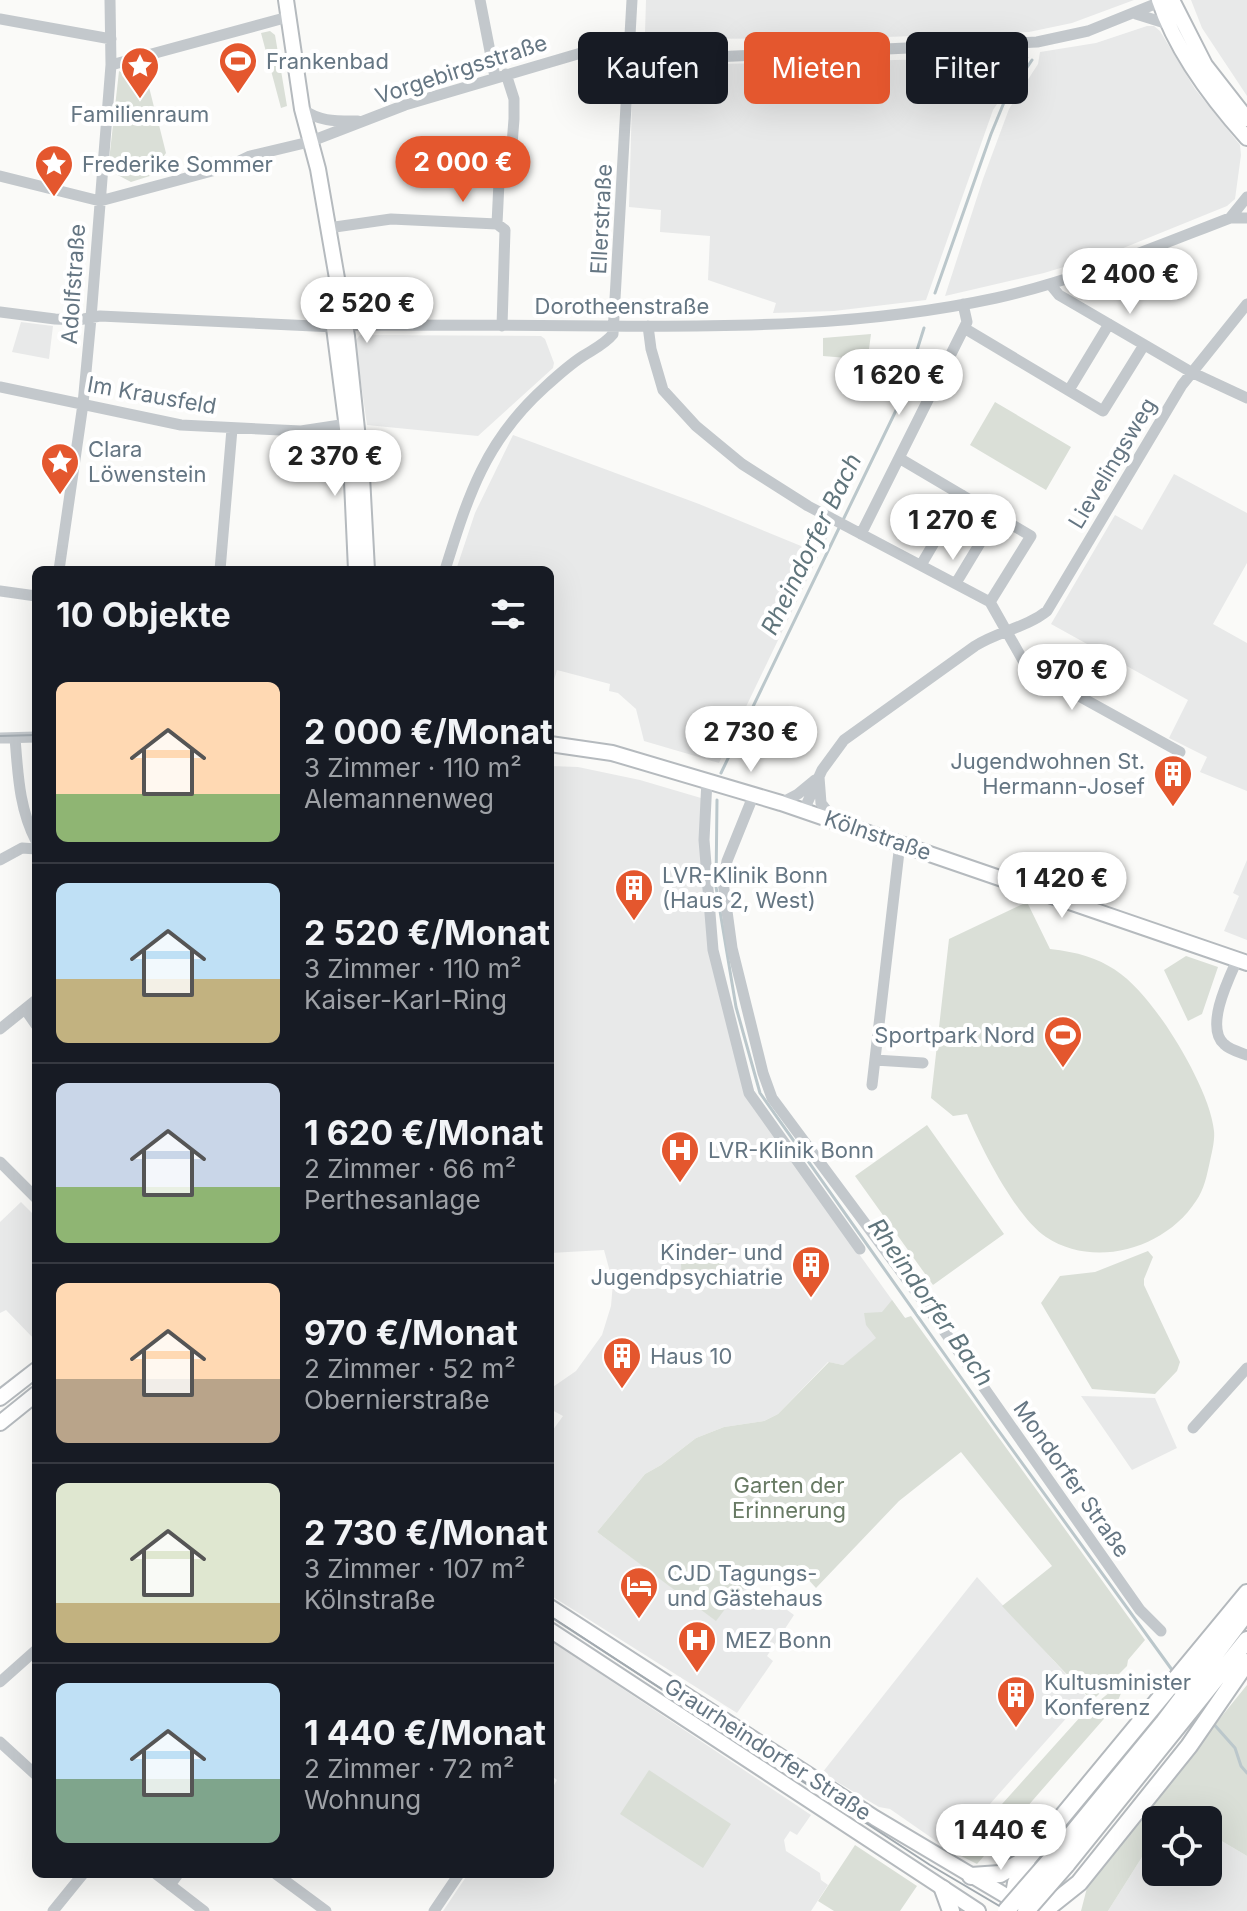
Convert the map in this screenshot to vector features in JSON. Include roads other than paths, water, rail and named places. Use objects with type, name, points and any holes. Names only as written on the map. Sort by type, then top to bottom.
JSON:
[{"type":"highway","points":[[1037,1911],[1045,1910],[1079,1883],[1189,1746],[1247,1593]]},
{"type":"highway","points":[[1018,1909],[1219,1664],[1247,1612]]},
{"type":"highway","points":[[1018,1909],[1016,1883],[1028,1858],[1152,1708],[1219,1664],[1247,1640]]},
{"type":"highway","points":[[1219,1664],[1247,1662]]},
{"type":"highway","points":[[971,1876],[1000,1874],[1028,1858]]},
{"type":"highway","points":[[1073,1910],[1079,1883]]},
{"type":"highway","points":[[943,1889],[951,1911]]},
{"type":"main road","points":[[286,0],[302,109],[315,157],[328,228],[353,487],[356,566]]},
{"type":"main road","points":[[1164,1],[1168,24],[1220,108],[1247,138]]},
{"type":"main road","points":[[1164,1],[1205,65],[1247,119]]},
{"type":"main road","points":[[309,142],[308,168],[359,436],[367,566]]},
{"type":"main road","name":"Kölnstraße","points":[[554,745],[612,753],[754,794],[1242,962]]},
{"type":"main road","points":[[0,1398],[32,1373]]},
{"type":"main road","points":[[0,1423],[32,1397]]},
{"type":"main road","name":"Graurheindorfer Straße","points":[[554,1610],[1018,1909]]},
{"type":"main road","name":"Graurheindorfer Straße","points":[[554,1633],[978,1911]]},
{"type":"street","name":"Adolfstraße","points":[[60,566],[83,404],[91,318],[111,65],[110,0]]},
{"type":"street","points":[[480,0],[501,76],[514,99],[510,170],[499,182],[497,224]]},
{"type":"street","name":"Ellerstraße","points":[[631,32],[632,0]]},
{"type":"street","name":"Vorgebirgsstraße","points":[[728,56],[1037,42],[1072,36],[1164,1]]},
{"type":"street","points":[[1135,14],[1168,24]]},
{"type":"street","points":[[111,65],[288,17]]},
{"type":"street","points":[[0,19],[111,39]]},
{"type":"street","name":"Vorgebirgsstraße","points":[[0,176],[100,201],[227,167],[250,156],[309,142],[405,105],[578,54]]},
{"type":"street","name":"Ellerstraße","points":[[615,326],[627,104]]},
{"type":"street","points":[[302,109],[314,118],[324,120],[366,120]]},
{"type":"street","name":"Dorotheenstraße","points":[[1230,218],[1247,197]]},
{"type":"street","name":"Dorotheenstraße","points":[[0,312],[55,319],[100,316],[339,326],[809,324],[963,304],[1050,284],[1126,259],[1230,218],[1247,218]]},
{"type":"street","points":[[328,228],[391,219],[497,224],[505,230],[502,326]]},
{"type":"street","points":[[1050,284],[1059,295],[1144,345],[1191,372],[1247,398]]},
{"type":"street","points":[[861,534],[967,322],[963,304]]},
{"type":"street","name":"Lievelingsweg","points":[[804,810],[819,777],[844,740],[975,646],[1007,630],[1030,623],[1047,611],[1191,372],[1247,304]]},
{"type":"street","points":[[1069,390],[1109,324]]},
{"type":"street","points":[[446,566],[472,491],[497,440],[516,415],[542,390],[569,366],[610,338],[615,326]]},
{"type":"street","points":[[648,326],[658,380],[674,404],[742,464],[831,518],[990,602],[1030,669],[1180,752]]},
{"type":"street","points":[[964,328],[1103,411],[1144,345]]},
{"type":"street","name":"Im Krausfeld","points":[[0,387],[181,425],[301,431],[347,424]]},
{"type":"street","points":[[220,566],[232,429]]},
{"type":"street","points":[[899,458],[1031,536],[990,602]]},
{"type":"street","points":[[921,565],[962,495]]},
{"type":"street","points":[[956,583],[997,515]]},
{"type":"street","points":[[0,591],[32,595]]},
{"type":"street","points":[[0,738],[32,737]]},
{"type":"street","points":[[15,738],[23,811],[32,832]]},
{"type":"street","points":[[819,777],[821,803],[833,819]]},
{"type":"street","name":"Kölnstraße","points":[[781,803],[819,777]]},
{"type":"street","points":[[707,780],[704,840],[713,950],[749,1093],[860,1249]]},
{"type":"street","name":"Mondorfer Straße","points":[[754,794],[727,861],[723,882],[732,948],[759,1060],[772,1098],[928,1308],[1140,1610],[1161,1631]]},
{"type":"street","points":[[872,1085],[900,843]]},
{"type":"street","points":[[0,860],[22,848],[32,849]]},
{"type":"street","points":[[1242,962],[1222,998],[1216,1023],[1224,1045],[1247,1055]]},
{"type":"street","points":[[0,1029],[32,1003]]},
{"type":"street","points":[[25,1009],[32,1019]]},
{"type":"street","points":[[875,1060],[923,1063]]},
{"type":"street","points":[[0,1162],[32,1194]]},
{"type":"street","points":[[1193,1428],[1247,1368]]},
{"type":"street","points":[[0,1682],[32,1654]]},
{"type":"street","points":[[0,1742],[32,1771]]},
{"type":"street","points":[[53,1911],[80,1878]]},
{"type":"street","points":[[161,1878],[204,1911]]},
{"type":"street","points":[[170,1885],[175,1878]]},
{"type":"street","points":[[281,1878],[326,1911]]},
{"type":"street","points":[[434,1911],[456,1878]]},
{"type":"waterway","name":"Rheindorfer Bach","points":[[935,293],[1005,100],[1032,60]]},
{"type":"waterway","name":"Rheindorfer Bach","points":[[843,520],[902,398],[924,328]]},
{"type":"waterway","name":"Rheindorfer Bach","points":[[721,773],[840,526]]},
{"type":"waterway","name":"Rheindorfer Bach","points":[[717,800],[716,887],[736,1007],[760,1093],[1175,1674]]},
{"type":"waterway","name":"Rheindorfer Bach","points":[[1211,1721],[1235,1748],[1247,1773]]},
{"type":"tram line","points":[[0,736],[32,735]]},
{"type":"tram line","points":[[554,1619],[930,1865],[1008,1911]]},
{"type":"place","name":"Frankenbad","points":[[238,95]]},
{"type":"place","name":"Familienraum","points":[[140,100]]},
{"type":"place","name":"Frederike Sommer","points":[[54,198]]},
{"type":"place","name":"Clara Löwenstein","points":[[60,496]]},
{"type":"place","name":"Jugendwohnen St. Hermann-Josef","points":[[1173,808]]},
{"type":"place","name":"LVR-Klinik Bonn (Haus 2, West)","points":[[634,922]]},
{"type":"place","name":"Sportpark Nord","points":[[1063,1069]]},
{"type":"place","name":"LVR-Klinik Bonn","points":[[680,1184]]},
{"type":"place","name":"Kinder- und Jugendpsychiatrie","points":[[811,1299]]},
{"type":"place","name":"Haus 10","points":[[622,1390]]},
{"type":"place","name":"CJD Tagungs- und Gästehaus","points":[[639,1620]]},
{"type":"place","name":"MEZ Bonn","points":[[697,1674]]},
{"type":"place","name":"Kultusminister Konferenz","points":[[1016,1729]]},
{"type":"park label","name":"Garten der Erinnerung","points":[[789,1498]]}]
